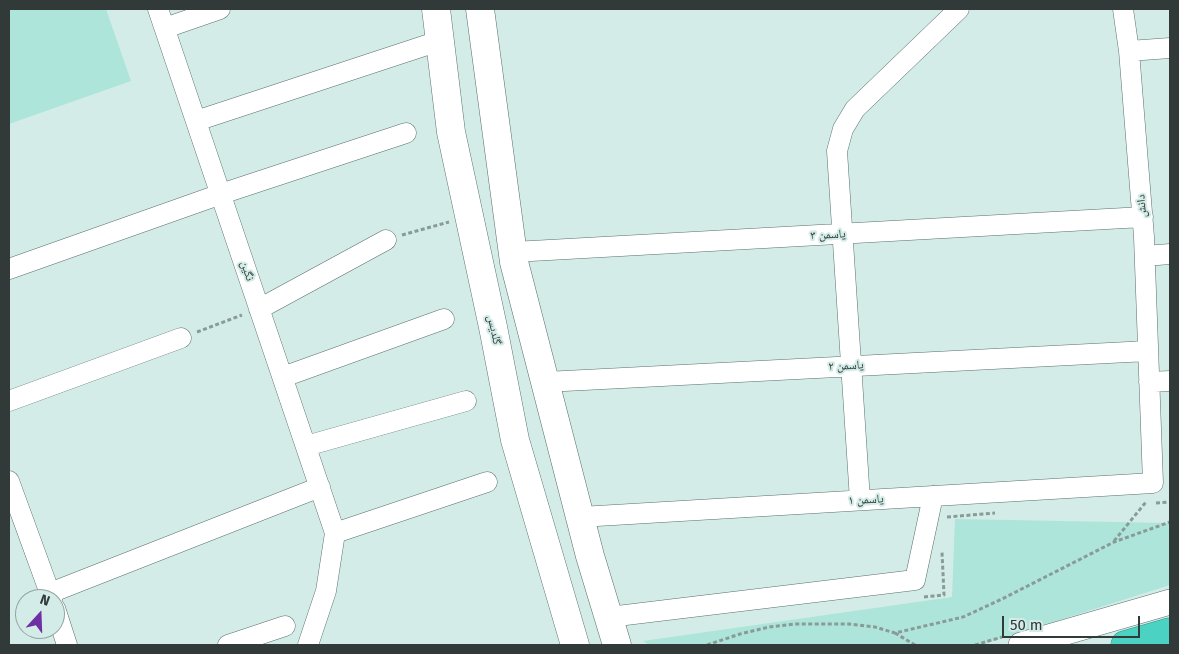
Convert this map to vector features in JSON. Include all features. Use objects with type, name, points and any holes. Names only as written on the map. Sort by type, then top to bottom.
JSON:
[{"type":"highway","points":[[1125,645],[1170,632]]},
{"type":"main road","name":"گلدیس","points":[[436,9],[450,132],[493,327],[515,440],[575,645]]},
{"type":"main road","points":[[480,9],[513,252],[590,556],[617,645]]},
{"type":"street","name":"نگین","points":[[158,9],[335,533]]},
{"type":"street","points":[[165,28],[220,9]]},
{"type":"street","points":[[860,500],[837,151],[843,129],[855,109],[959,9]]},
{"type":"street","name":"دانش","points":[[1123,9],[1129,51],[1145,256],[1153,483]]},
{"type":"street","points":[[196,121],[439,41]]},
{"type":"street","points":[[1129,51],[1170,48]]},
{"type":"street","points":[[9,269],[221,194],[406,134]]},
{"type":"street","name":"یاسمن ۳","points":[[513,252],[1142,217]]},
{"type":"street","points":[[259,309],[386,240]]},
{"type":"street","points":[[1145,256],[1170,254]]},
{"type":"street","points":[[283,378],[444,320]]},
{"type":"street","points":[[9,401],[182,338]]},
{"type":"street","name":"یاسمن ۲","points":[[545,382],[1148,351]]},
{"type":"street","points":[[1149,382],[1170,381]]},
{"type":"street","points":[[306,446],[466,402]]},
{"type":"street","points":[[9,482],[48,589]]},
{"type":"street","points":[[308,645],[326,591],[335,533],[487,482]]},
{"type":"street","name":"یاسمن ۱","points":[[580,517],[1153,483]]},
{"type":"street","points":[[65,595],[320,488]]},
{"type":"street","points":[[609,617],[915,580],[933,496]]},
{"type":"street","points":[[1021,645],[1170,602]]},
{"type":"street","points":[[228,645],[285,626]]},
{"type":"path","points":[[386,240],[469,217]]},
{"type":"path","points":[[182,338],[259,309]]},
{"type":"path","points":[[1114,542],[1146,504],[1153,483]]},
{"type":"path","points":[[895,633],[963,616],[1002,599],[1114,542],[1170,522]]},
{"type":"path","points":[[708,645],[740,634],[795,624],[849,624],[875,627],[895,633],[915,645]]},
{"type":"green space","points":[[9,9],[106,9],[131,81],[9,124]]},
{"type":"green space","points":[[955,519],[1170,523],[1170,585],[981,645],[649,645],[643,641],[952,597]]}]
